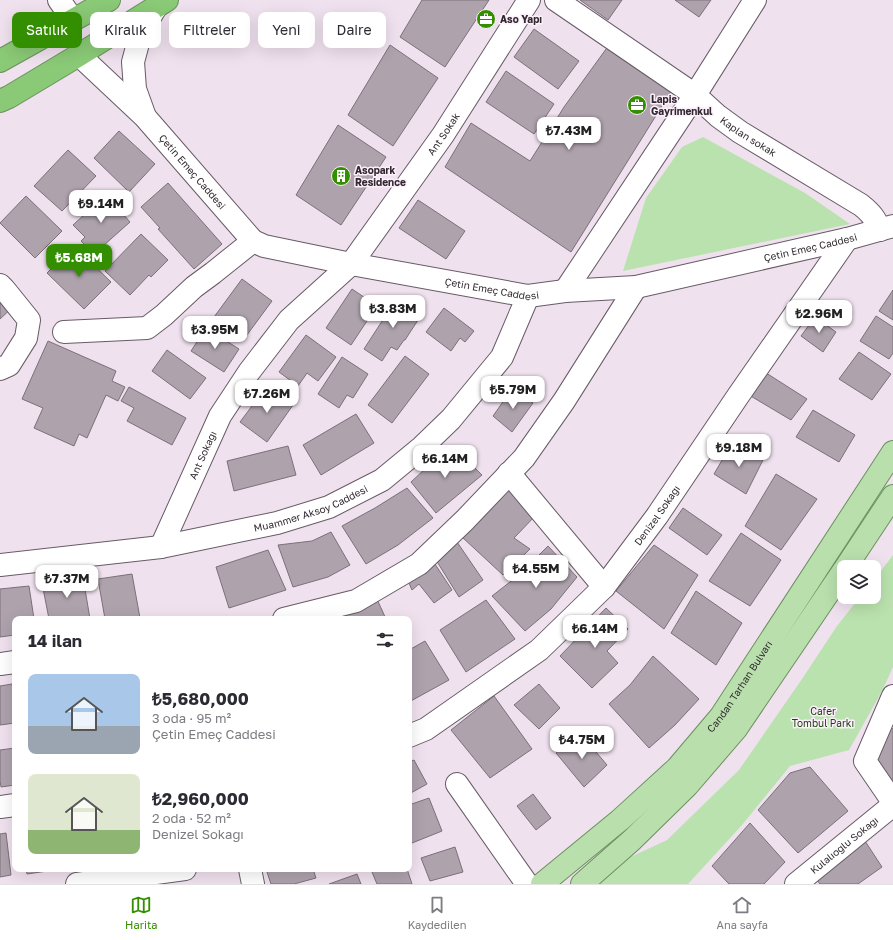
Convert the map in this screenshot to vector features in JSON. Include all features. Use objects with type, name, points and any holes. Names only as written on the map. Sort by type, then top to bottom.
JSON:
[{"type":"highway","points":[[82,15],[109,0]]},
{"type":"highway","points":[[0,101],[162,4]]},
{"type":"highway","points":[[0,61],[23,48]]},
{"type":"main road","name":"Candan Tarhan Bulvarı","points":[[542,884],[620,820],[677,768],[721,716],[893,452]]},
{"type":"main road","points":[[851,560],[893,496]]},
{"type":"main road","name":"Candan Tarhan Bulvarı","points":[[582,884],[632,840],[688,786],[736,728],[837,580]]},
{"type":"street","points":[[59,0],[67,12]]},
{"type":"street","name":"Ant Sokak","points":[[351,264],[443,135],[529,0]]},
{"type":"street","name":"Kaplan sokak","points":[[556,0],[695,95],[718,116],[740,132],[861,205],[886,228]]},
{"type":"street","points":[[566,291],[695,95],[755,0]]},
{"type":"street","name":"Çetin Emeç Caddesi","points":[[145,117],[135,89],[133,62],[141,32],[162,4]]},
{"type":"street","name":"Çetin Emeç Caddesi","points":[[79,55],[145,117],[253,241],[264,246],[351,264],[528,296],[566,291],[636,287],[847,239],[886,228]]},
{"type":"street","name":"Denizel Sokağı","points":[[412,735],[426,730],[539,650],[604,587],[657,516],[847,239]]},
{"type":"street","points":[[64,332],[147,328],[164,315],[194,286],[253,241]]},
{"type":"street","name":"Ant Sokağı","points":[[161,547],[220,416],[249,372],[289,320],[351,264]]},
{"type":"street","points":[[0,285],[29,320],[26,338],[9,365],[0,369]]},
{"type":"street","points":[[296,616],[356,601],[418,564],[465,520],[524,458],[564,400],[636,287]]},
{"type":"street","name":"Muammer Aksoy Caddesi","points":[[0,565],[161,547],[277,523],[329,507],[382,480],[422,447],[451,419],[502,357],[528,296]]},
{"type":"street","points":[[510,473],[604,587]]},
{"type":"street","points":[[0,664],[12,662]]},
{"type":"street","points":[[893,696],[865,761],[893,804]]},
{"type":"street","points":[[457,784],[527,884]]},
{"type":"street","name":"Kulalıoğlu Sokağı","points":[[796,884],[893,804]]},
{"type":"street","points":[[0,807],[12,805]]},
{"type":"street","points":[[77,884],[163,872]]},
{"type":"street","points":[[251,872],[253,884]]},
{"type":"green space","points":[[703,137],[805,193],[850,224],[623,271],[646,198],[682,147]]},
{"type":"green space","name":"Cafer Tombul Parkı","points":[[893,555],[893,667],[882,691],[849,750],[790,766],[742,825],[688,884],[580,884],[594,874],[667,840],[739,770],[837,626],[854,604],[881,604],[881,571]]},
{"type":"building","points":[[422,0],[489,0],[445,67],[400,37]]},
{"type":"building","points":[[580,0],[622,0],[608,20]]},
{"type":"building","points":[[675,0],[711,0],[699,17]]},
{"type":"building","points":[[534,29],[579,61],[558,89],[514,57]]},
{"type":"building","name":"Asopark Residence","points":[[390,45],[438,78],[393,146],[348,115]]},
{"type":"building","points":[[609,45],[672,90],[571,252],[445,167],[471,123],[530,161],[564,107]]},
{"type":"building","points":[[506,71],[554,104],[534,134],[486,102]]},
{"type":"building","name":"Asopark Residence","points":[[338,125],[386,157],[341,225],[296,195]]},
{"type":"building","points":[[119,131],[155,164],[129,192],[94,158]]},
{"type":"building","points":[[68,150],[96,176],[62,211],[34,186]]},
{"type":"building","points":[[168,183],[222,244],[194,269],[158,229],[160,228],[141,207]]},
{"type":"building","points":[[106,195],[130,222],[94,254],[81,241],[85,237],[73,225]]},
{"type":"building","points":[[26,196],[62,231],[35,258],[0,223]]},
{"type":"building","points":[[418,200],[465,231],[446,259],[399,228]]},
{"type":"building","points":[[141,234],[168,260],[151,277],[149,275],[130,295],[105,271]]},
{"type":"building","points":[[74,246],[111,282],[84,309],[47,273]]},
{"type":"building","points":[[242,279],[272,301],[244,339],[214,317]]},
{"type":"building","points":[[352,289],[377,306],[351,345],[326,328]]},
{"type":"building","points":[[893,290],[893,320],[879,311]]},
{"type":"building","points":[[0,292],[14,306],[0,319]]},
{"type":"building","points":[[397,298],[422,314],[397,350],[391,347],[382,361],[364,349]]},
{"type":"building","points":[[444,308],[474,331],[465,342],[460,338],[451,351],[426,332]]},
{"type":"building","points":[[876,316],[893,327],[893,353],[889,359],[860,341]]},
{"type":"building","points":[[815,317],[836,332],[823,352],[801,336]]},
{"type":"building","points":[[206,328],[239,349],[224,372],[191,351]]},
{"type":"building","points":[[306,335],[336,357],[318,381],[307,373],[298,386],[279,372]]},
{"type":"building","points":[[48,341],[116,371],[112,381],[125,387],[118,401],[106,395],[87,438],[79,434],[74,446],[34,428],[43,408],[22,399]]},
{"type":"building","points":[[167,350],[206,378],[190,399],[152,371]]},
{"type":"building","points":[[859,352],[891,374],[872,400],[839,379]]},
{"type":"building","points":[[405,356],[429,374],[392,423],[368,405]]},
{"type":"building","points":[[342,357],[368,374],[353,398],[347,395],[339,408],[318,394]]},
{"type":"building","points":[[763,371],[807,399],[791,420],[749,395]]},
{"type":"building","points":[[267,386],[293,405],[267,442],[240,422]]},
{"type":"building","points":[[129,387],[186,418],[172,445],[127,421],[134,408],[121,401]]},
{"type":"building","points":[[512,389],[533,403],[512,432],[493,416]]},
{"type":"building","points":[[813,410],[855,435],[839,462],[796,437]]},
{"type":"building","points":[[356,414],[374,443],[321,475],[303,445]]},
{"type":"building","points":[[732,443],[763,460],[746,494],[714,474]]},
{"type":"building","points":[[451,445],[482,475],[436,513],[411,482]]},
{"type":"building","points":[[288,446],[296,475],[234,491],[227,461]]},
{"type":"building","points":[[776,474],[817,499],[781,550],[745,526]]},
{"type":"building","points":[[509,486],[536,515],[514,538],[530,549],[503,575],[462,537]]},
{"type":"building","points":[[407,488],[433,518],[398,545],[366,564],[342,526]]},
{"type":"building","points":[[683,508],[722,535],[707,555],[669,528]]},
{"type":"building","points":[[331,532],[350,565],[328,577],[293,587],[278,545],[312,541]]},
{"type":"building","points":[[741,533],[781,560],[750,606],[709,581]]},
{"type":"building","points":[[457,542],[483,580],[459,597],[436,560]]},
{"type":"building","points":[[654,545],[698,575],[664,629],[616,591]]},
{"type":"building","points":[[548,546],[577,577],[551,609],[525,631],[492,596],[519,575]]},
{"type":"building","points":[[268,550],[286,590],[229,608],[216,567]]},
{"type":"building","points":[[431,558],[452,590],[434,603],[419,584],[412,590],[406,576]]},
{"type":"building","points":[[132,574],[140,616],[104,616],[98,579]]},
{"type":"building","points":[[83,577],[90,616],[48,616],[42,583]]},
{"type":"building","points":[[29,586],[34,616],[12,616],[12,635],[0,637],[0,589]]},
{"type":"building","points":[[696,591],[742,623],[716,665],[671,633]]},
{"type":"building","points":[[376,597],[385,616],[345,616],[342,610]]},
{"type":"building","points":[[486,600],[515,639],[466,672],[440,630]]},
{"type":"building","points":[[606,608],[628,629],[607,651],[618,663],[592,688],[560,656]]},
{"type":"building","points":[[425,641],[449,680],[412,700],[412,648]]},
{"type":"building","points":[[653,656],[699,699],[675,725],[649,748],[609,704],[630,685]]},
{"type":"building","points":[[12,684],[12,723],[0,725],[0,686]]},
{"type":"building","points":[[539,684],[560,708],[539,729],[514,705]]},
{"type":"building","points":[[494,696],[532,749],[490,778],[451,730]]},
{"type":"building","points":[[889,726],[893,729],[893,782],[872,766]]},
{"type":"building","points":[[580,733],[607,765],[584,787],[556,753]]},
{"type":"building","points":[[12,748],[12,785],[1,787],[0,750]]},
{"type":"building","points":[[414,760],[427,784],[412,792],[412,761]]},
{"type":"building","points":[[810,767],[848,811],[798,853],[758,810],[790,773]]},
{"type":"building","points":[[533,794],[551,818],[536,830],[517,806]]},
{"type":"building","points":[[429,798],[442,831],[412,843],[412,804]]},
{"type":"building","points":[[750,823],[785,862],[764,884],[729,884],[712,866]]},
{"type":"building","points":[[6,833],[11,875],[0,877],[0,834]]},
{"type":"building","points":[[865,841],[882,867],[858,884],[820,884],[816,879]]},
{"type":"building","points":[[455,847],[463,872],[430,881],[421,858]]},
{"type":"building","points":[[27,872],[41,872],[27,874]]},
{"type":"building","points":[[267,872],[314,872],[316,878],[294,884],[271,884]]},
{"type":"building","points":[[372,872],[408,872],[412,884],[377,884]]},
{"type":"building","points":[[357,874],[361,884],[329,884]]},
{"type":"place","name":"Aso Yapı","points":[[486,19]]},
{"type":"place","name":"Lapis Gayrimenkul","points":[[637,105]]},
{"type":"place","name":"Asopark Residence","points":[[341,176]]}]
